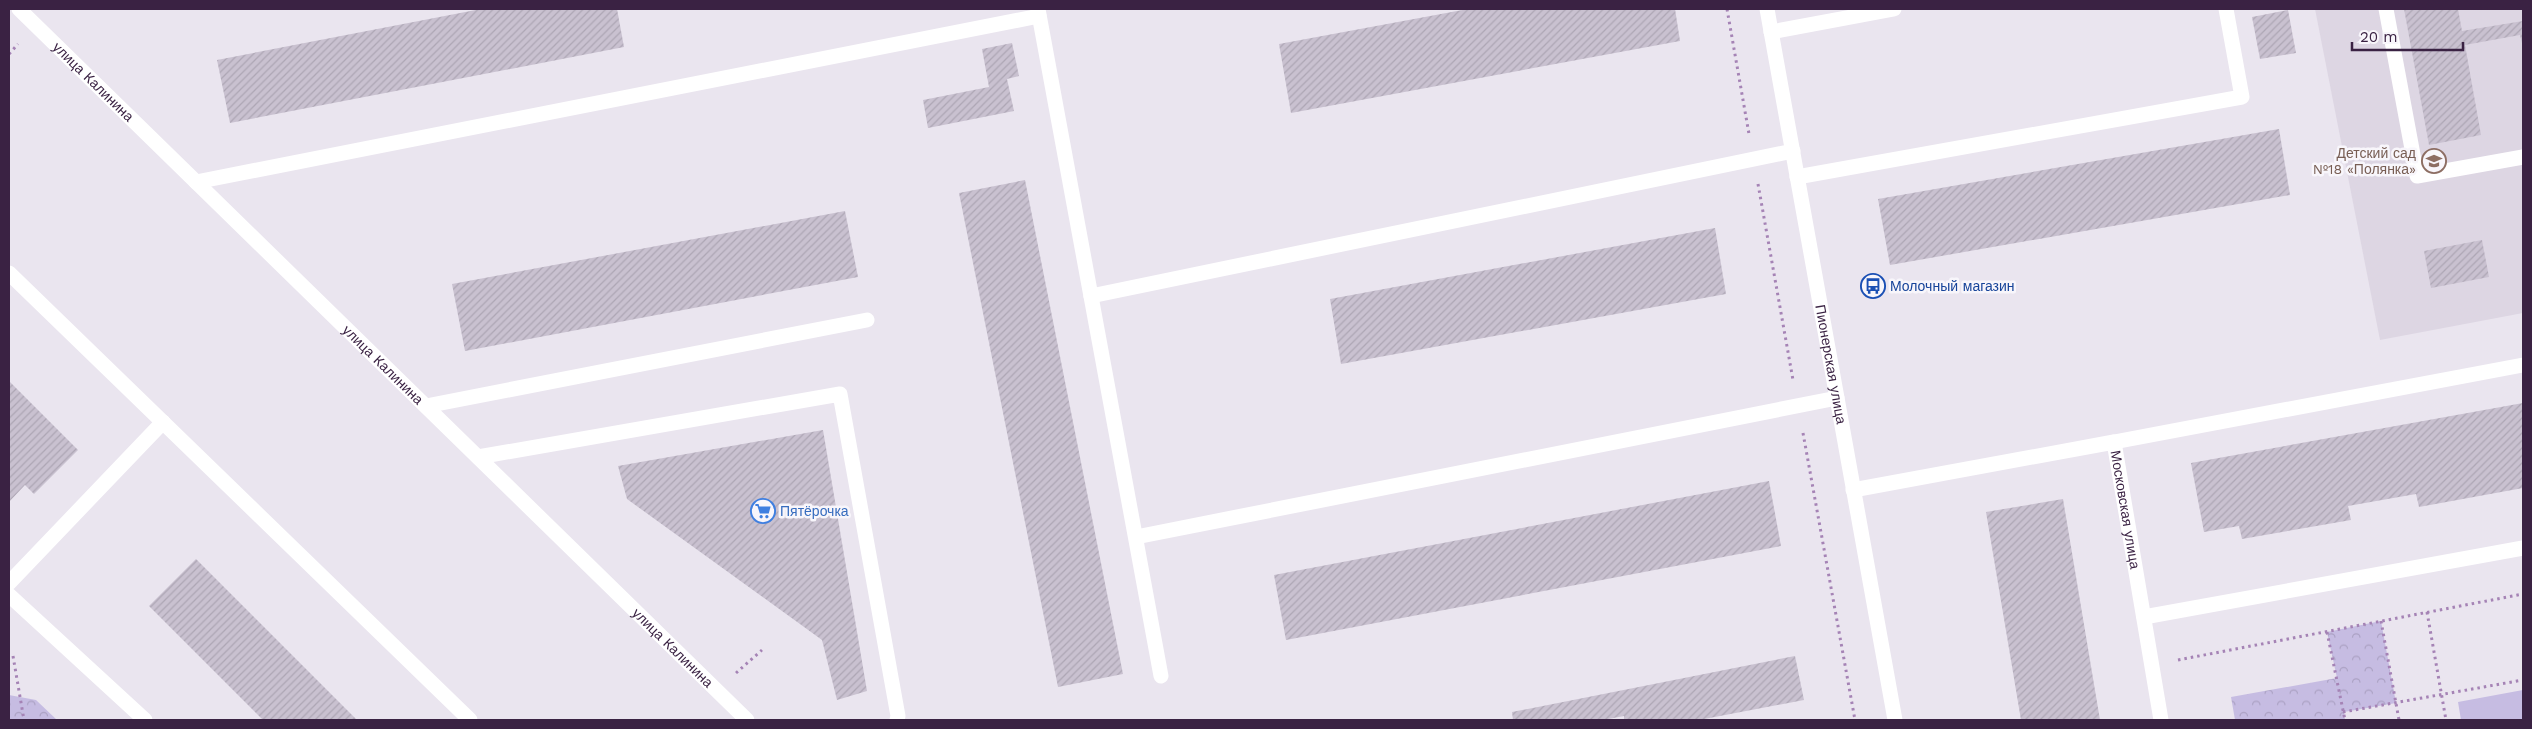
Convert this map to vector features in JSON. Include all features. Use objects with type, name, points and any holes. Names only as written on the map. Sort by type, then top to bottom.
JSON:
[{"type":"street","name":"улица Калинина","points":[[19,9],[747,720]]},
{"type":"street","name":"Пионерская улица","points":[[1767,9],[1895,720]]},
{"type":"street","points":[[1771,32],[1894,9]]},
{"type":"street","points":[[1797,176],[2242,97],[2226,9]]},
{"type":"street","points":[[2386,9],[2417,176],[2523,157]]},
{"type":"street","points":[[196,182],[1038,12],[1162,676]]},
{"type":"street","points":[[1092,296],[1792,151]]},
{"type":"street","points":[[9,273],[470,720]]},
{"type":"street","points":[[426,406],[867,320]]},
{"type":"street","points":[[2114,442],[2523,365]]},
{"type":"street","points":[[478,457],[840,394],[898,716],[897,720]]},
{"type":"street","points":[[1136,537],[1837,398]]},
{"type":"street","points":[[9,584],[163,422]]},
{"type":"street","name":"Московская улица","points":[[1854,490],[2114,442],[2161,720]]},
{"type":"street","points":[[2144,617],[2523,548]]},
{"type":"street","points":[[9,595],[145,720]]},
{"type":"path","points":[[1727,9],[1855,720]]},
{"type":"path","points":[[2152,666],[2523,594]]},
{"type":"path","points":[[2426,612],[2446,720]]},
{"type":"path","points":[[2380,621],[2399,720]]},
{"type":"path","points":[[2327,632],[2345,720]]},
{"type":"path","points":[[13,656],[24,720]]},
{"type":"path","points":[[2343,712],[2523,680]]},
{"type":"shaded area","name":"Детский сад №18 «Полянка»","points":[[2315,9],[2523,9],[2523,313],[2380,340]]},
{"type":"green space","points":[[2381,621],[2396,703],[2344,712],[2345,720],[2235,720],[2231,697],[2337,678],[2327,632]]},
{"type":"green space","points":[[2523,690],[2523,720],[2461,720],[2458,702]]},
{"type":"green space","points":[[9,695],[36,700],[57,720],[9,720]]},
{"type":"building","points":[[481,9],[617,9],[624,47],[230,123],[217,60]]},
{"type":"building","points":[[1468,9],[1675,9],[1680,41],[1291,113],[1279,44]]},
{"type":"building","points":[[2404,9],[2458,9],[2462,31],[2523,21],[2523,47],[2520,35],[2465,45],[2481,135],[2429,145]]},
{"type":"building","points":[[2288,10],[2296,53],[2260,59],[2252,17]]},
{"type":"building","points":[[1012,43],[1019,76],[1007,79],[1014,111],[928,128],[923,100],[989,87],[982,49]]},
{"type":"building","points":[[2279,129],[2290,195],[1890,265],[1878,199]]},
{"type":"building","points":[[1025,180],[1123,674],[1058,687],[959,193]]},
{"type":"building","points":[[845,211],[858,277],[465,351],[452,284]]},
{"type":"building","points":[[1715,228],[1726,294],[1341,364],[1330,299]]},
{"type":"building","points":[[2482,240],[2489,277],[2431,288],[2424,251]]},
{"type":"building","points":[[9,381],[78,450],[34,494],[25,485],[9,502]]},
{"type":"building","points":[[2523,403],[2523,488],[2419,507],[2416,494],[2348,506],[2351,520],[2242,539],[2239,526],[2204,532],[2191,463]]},
{"type":"building","points":[[823,430],[867,691],[837,700],[822,640],[627,499],[618,466]]},
{"type":"building","points":[[1769,481],[1781,546],[1286,640],[1274,575]]},
{"type":"building","points":[[2063,499],[2100,720],[2021,720],[1986,512]]},
{"type":"building","points":[[196,559],[357,720],[263,720],[149,606]]},
{"type":"building","points":[[1795,656],[1804,700],[1699,720],[1624,720],[1624,716],[1603,720],[1513,720],[1512,712]]},
{"type":"place","name":"Детский сад №18 «Полянка»","points":[[2434,161]]},
{"type":"place","name":"Молочный магазин","points":[[1873,286]]},
{"type":"place","name":"Пятёрочка","points":[[763,511]]}]
